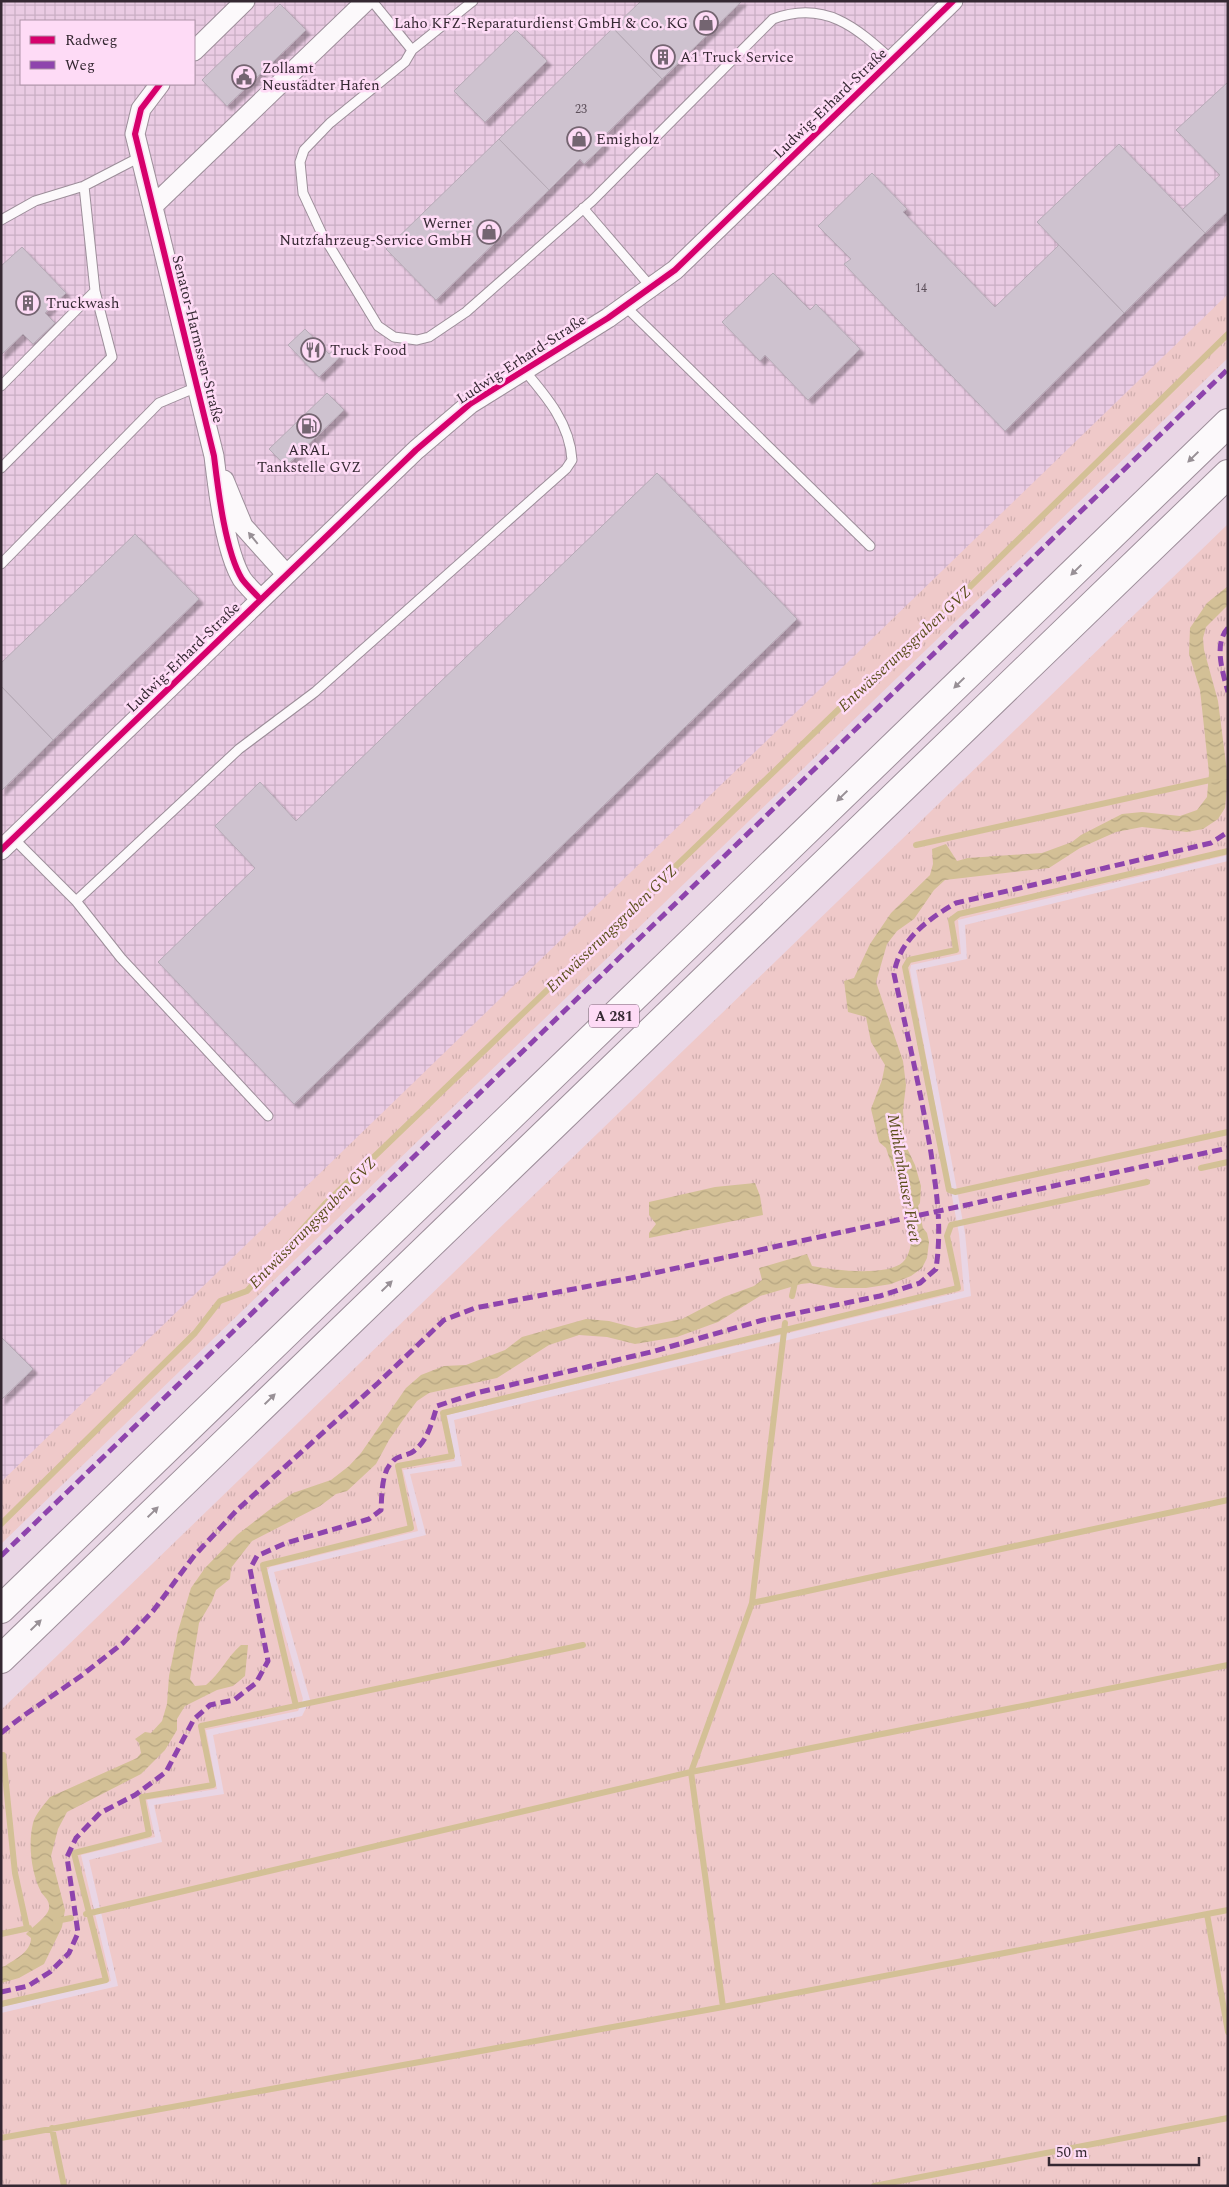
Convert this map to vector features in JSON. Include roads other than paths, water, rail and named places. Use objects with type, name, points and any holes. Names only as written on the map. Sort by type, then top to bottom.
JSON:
[{"type":"highway","name":"A 281","points":[[1,1608],[1228,423]]},
{"type":"highway","name":"A 281","points":[[1,1659],[1228,474]]},
{"type":"street","points":[[195,50],[245,1]]},
{"type":"street","points":[[152,206],[366,1]]},
{"type":"street","name":"Ludwig-Erhard-Straße","points":[[7,844],[416,450],[470,404],[625,306],[675,270],[953,1]]},
{"type":"street","name":"Senator-Harmssen-Straße","points":[[159,85],[141,109],[135,134],[214,456],[218,493],[233,558],[242,580],[260,599]]},
{"type":"street","name":"Senator-Harmssen-Straße","points":[[214,456],[244,526],[286,574]]},
{"type":"lane","points":[[372,1],[412,50]]},
{"type":"lane","points":[[474,1],[412,50],[405,62],[330,123],[304,150],[300,162],[303,193],[321,232],[378,326],[394,337],[417,340],[429,337],[466,312],[583,208],[773,19],[792,8],[801,4],[820,6],[838,12],[846,17],[892,60]]},
{"type":"lane","points":[[1,220],[35,201],[84,186],[140,157]]},
{"type":"lane","points":[[1,468],[112,357],[95,291],[84,186]]},
{"type":"lane","points":[[583,208],[651,287]]},
{"type":"lane","points":[[1,386],[95,291]]},
{"type":"lane","points":[[625,306],[870,546]]},
{"type":"lane","points":[[76,901],[239,749],[315,692],[566,469],[572,460],[568,434],[549,400],[524,370]]},
{"type":"lane","points":[[1,564],[159,403],[197,386]]},
{"type":"lane","points":[[7,844],[76,901],[122,958],[268,1116]]},
{"type":"water","name":"Mühlenhauser Fleet","points":[[1228,586],[1228,605],[1206,627],[1203,638],[1204,650],[1218,701],[1228,779],[1225,808],[1218,819],[1203,829],[1187,832],[1142,827],[1116,832],[1080,848],[1049,868],[945,880],[934,890],[914,919],[897,931],[887,944],[876,982],[903,1061],[906,1085],[903,1110],[905,1144],[915,1165],[921,1186],[920,1203],[918,1206],[923,1228],[927,1233],[929,1242],[927,1258],[922,1268],[911,1276],[891,1284],[866,1288],[836,1288],[810,1283],[801,1284],[760,1296],[718,1322],[677,1337],[635,1344],[607,1337],[579,1335],[549,1345],[497,1378],[429,1393],[417,1401],[389,1440],[376,1464],[347,1491],[336,1494],[320,1506],[252,1541],[231,1568],[230,1579],[216,1590],[199,1623],[190,1679],[195,1686],[206,1685],[241,1645],[248,1645],[245,1676],[233,1686],[217,1690],[185,1706],[177,1719],[177,1730],[165,1750],[141,1774],[67,1812],[58,1829],[51,1856],[65,1910],[62,1927],[44,1964],[19,1978],[1,1983],[1,1967],[22,1955],[28,1947],[31,1938],[26,1934],[43,1918],[49,1909],[48,1901],[41,1892],[35,1876],[31,1858],[31,1831],[34,1819],[50,1797],[137,1758],[141,1753],[139,1743],[135,1739],[145,1732],[151,1733],[162,1721],[167,1704],[169,1676],[178,1631],[191,1588],[205,1568],[237,1535],[273,1507],[293,1493],[331,1480],[349,1466],[361,1453],[406,1388],[421,1375],[444,1366],[466,1365],[505,1350],[522,1337],[586,1319],[609,1321],[636,1328],[682,1319],[724,1297],[754,1286],[762,1280],[759,1268],[807,1254],[812,1266],[832,1269],[885,1270],[903,1262],[907,1257],[911,1244],[910,1216],[907,1202],[886,1148],[879,1142],[871,1109],[882,1080],[885,1065],[871,1042],[866,1017],[848,1012],[844,981],[854,978],[870,944],[891,913],[930,875],[933,864],[932,849],[946,844],[957,861],[968,858],[1042,853],[1072,842],[1081,835],[1122,814],[1142,812],[1180,816],[1197,810],[1207,797],[1209,773],[1200,690],[1189,654],[1190,628],[1207,603]]},
{"type":"water","points":[[755,1183],[760,1196],[763,1215],[649,1238],[649,1233],[656,1224],[649,1215],[649,1202],[715,1187]]},
{"type":"waterway","name":"Entwässerungsgraben GVZ","points":[[1,1524],[195,1333],[220,1301],[247,1291],[325,1204],[840,708],[933,623],[1228,334]]},
{"type":"waterway","points":[[916,845],[1228,776]]},
{"type":"waterway","points":[[1228,851],[959,914],[951,920],[956,950],[909,960],[905,967],[949,1190],[955,1192],[1228,1132]]},
{"type":"waterway","points":[[1201,1168],[1228,1162]]},
{"type":"waterway","points":[[296,1706],[263,1565],[411,1528],[398,1466],[452,1456],[443,1413],[958,1288],[947,1236],[951,1225],[1147,1182]]},
{"type":"waterway","points":[[792,1296],[796,1278]]},
{"type":"waterway","points":[[785,1323],[752,1603],[691,1772],[723,2007],[1228,1910]]},
{"type":"waterway","points":[[752,1603],[1228,1500]]},
{"type":"waterway","points":[[1,2004],[106,1980],[74,1853],[149,1834],[142,1797],[213,1785],[201,1726],[583,1645]]},
{"type":"waterway","points":[[86,1914],[691,1772],[1228,1665]]},
{"type":"waterway","points":[[3,1755],[15,1873],[27,1928]]},
{"type":"waterway","points":[[1207,1914],[1228,2032]]},
{"type":"waterway","points":[[56,1921],[71,1918]]},
{"type":"waterway","points":[[1,1934],[29,1928]]},
{"type":"waterway","points":[[1,2138],[723,2007]]},
{"type":"waterway","points":[[874,2186],[1228,2118]]},
{"type":"waterway","points":[[52,2128],[64,2186]]},
{"type":"place","name":"Laho KFZ-Reparaturdienst GmbH & Co. KG","points":[[706,23]]},
{"type":"place","name":"A1 Truck Service","points":[[663,57]]},
{"type":"place","name":"Zollamt Neustädter Hafen","points":[[244,77]]},
{"type":"place","name":"Emigholz","points":[[579,139]]},
{"type":"place","name":"Werner Nutzfahrzeug-Service GmbH","points":[[489,232]]},
{"type":"place","name":"Truckwash","points":[[28,303]]},
{"type":"place","name":"Truck Food","points":[[313,350]]},
{"type":"place","name":"ARAL Tankstelle GVZ","points":[[309,426]]}]
